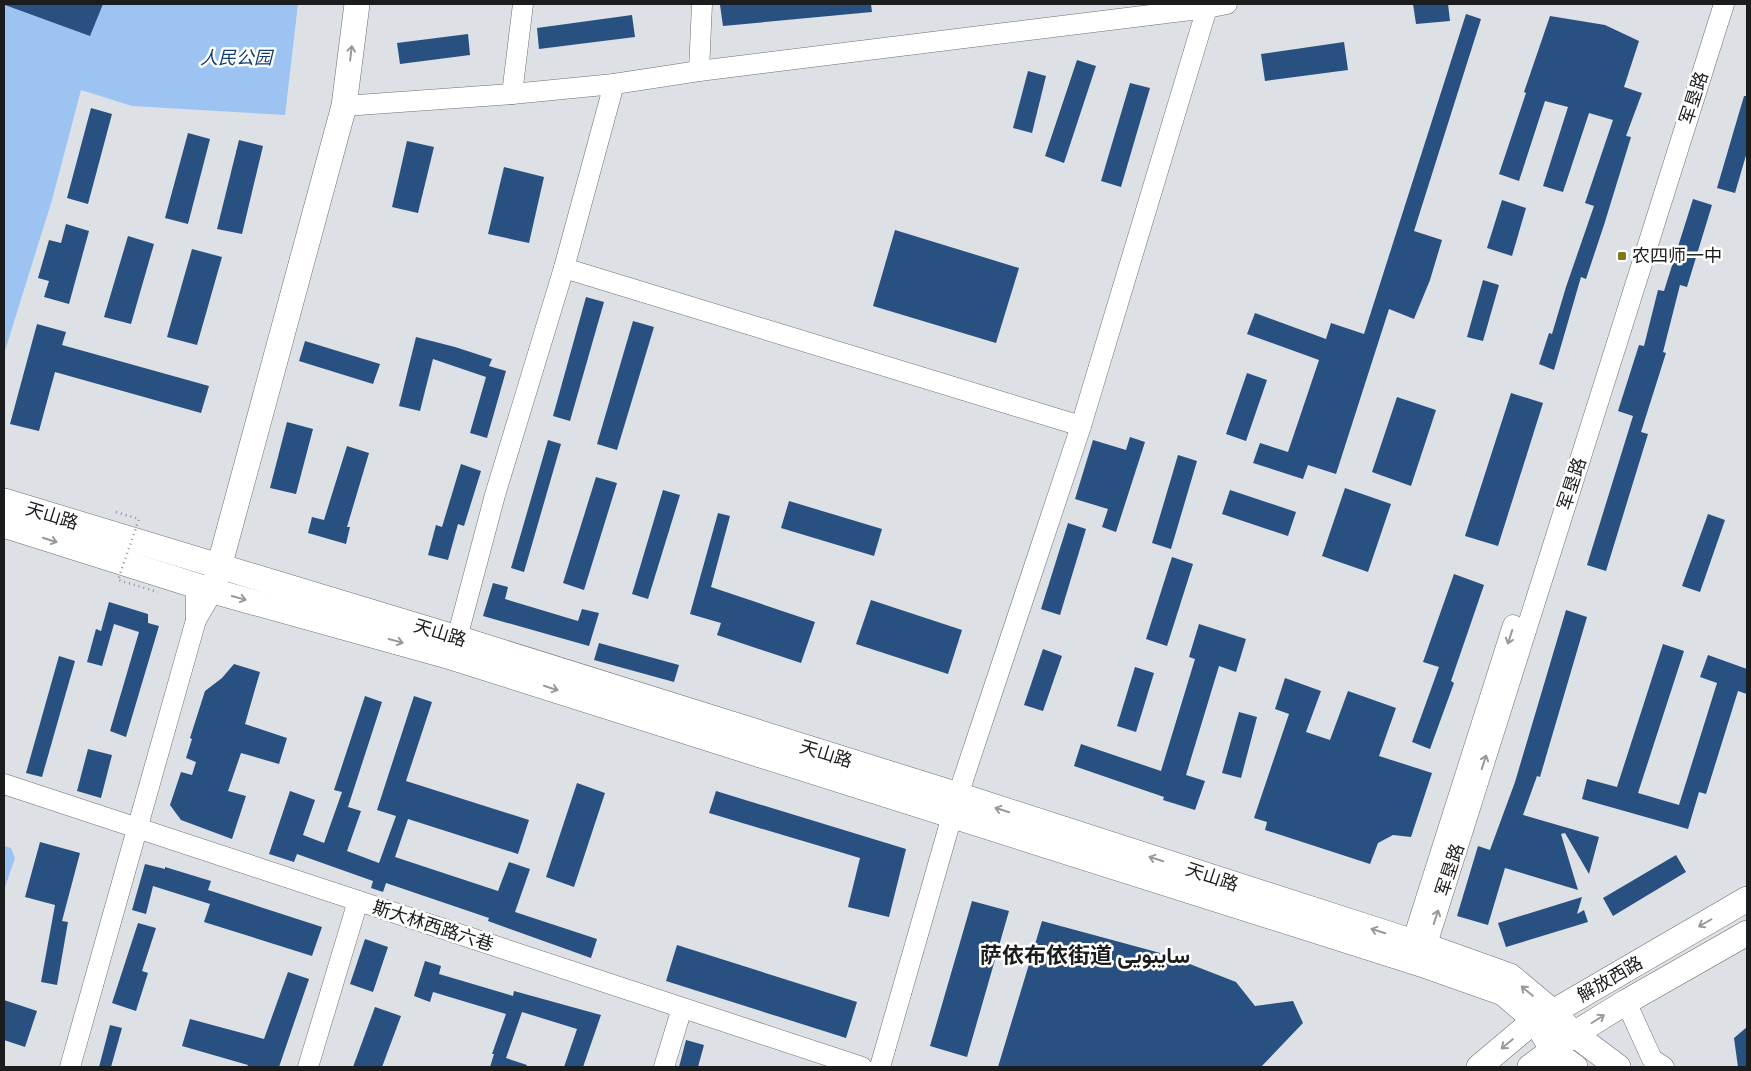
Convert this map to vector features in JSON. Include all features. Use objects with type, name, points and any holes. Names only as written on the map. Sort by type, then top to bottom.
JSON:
[{"type":"main road","points":[[213,564],[328,112],[339,4]]},
{"type":"main road","points":[[204,589],[213,564],[344,106],[357,4]]},
{"type":"main road","name":"天山路","points":[[4,501],[457,638],[955,805],[1416,953],[1510,976],[1544,1016],[1574,1034],[1618,1067]]},
{"type":"main road","name":"天山路","points":[[4,525],[204,589],[450,657],[955,805]]},
{"type":"main road","name":"解放西路","points":[[1479,1067],[1544,1016],[1747,899]]},
{"type":"main road","name":"解放西路","points":[[1530,1067],[1574,1034],[1747,933]]},
{"type":"main road","name":"天山路","points":[[1544,1016],[1552,1051],[1575,1067]]},
{"type":"street","points":[[512,94],[523,4]]},
{"type":"street","points":[[699,71],[702,4]]},
{"type":"street","points":[[344,106],[512,94],[614,84],[699,71],[1227,4]]},
{"type":"street","name":"军垦路","points":[[1416,953],[1710,4]]},
{"type":"street","name":"军垦路","points":[[1416,953],[1724,4]]},
{"type":"street","points":[[880,1067],[955,805],[1081,426],[1206,8]]},
{"type":"street","points":[[457,638],[495,495],[564,268],[614,84]]},
{"type":"street","points":[[564,268],[1081,426]]},
{"type":"street","points":[[70,1067],[204,589]]},
{"type":"street","name":"斯大林西路六巷","points":[[4,784],[358,900],[851,1066]]},
{"type":"street","points":[[308,1067],[358,900]]},
{"type":"street","points":[[1626,1002],[1652,1059],[1664,1067]]},
{"type":"street","points":[[664,1067],[682,1008]]},
{"type":"path","points":[[116,512],[139,519],[118,580],[158,592]]},
{"type":"green space","name":"人民公园","points":[[4,4],[298,4],[285,115],[132,106],[81,90],[52,200],[4,354]]},
{"type":"green space","points":[[4,846],[11,848],[15,858],[4,890]]},
{"type":"building","points":[[5,4],[103,4],[90,36]]},
{"type":"building","points":[[871,4],[872,12],[723,26],[720,5]]},
{"type":"building","points":[[1413,4],[1448,4],[1450,21],[1416,24]]},
{"type":"building","points":[[1466,14],[1481,19],[1414,231],[1442,240],[1430,280],[1414,319],[1389,309],[1336,474],[1308,465],[1303,479],[1253,463],[1260,443],[1288,452],[1319,360],[1247,334],[1255,313],[1326,339],[1331,323],[1364,334]]},
{"type":"building","points":[[632,15],[635,37],[539,49],[537,28]]},
{"type":"building","points":[[1550,16],[1605,25],[1639,41],[1624,87],[1642,93],[1626,136],[1631,137],[1604,225],[1586,279],[1581,277],[1554,370],[1539,364],[1549,333],[1552,334],[1594,206],[1585,203],[1613,120],[1589,113],[1563,192],[1543,186],[1568,107],[1545,101],[1519,181],[1499,174]]},
{"type":"building","points":[[468,34],[470,55],[400,64],[397,43]]},
{"type":"building","points":[[1344,42],[1348,70],[1265,81],[1261,54]]},
{"type":"building","points":[[1077,60],[1096,66],[1064,163],[1045,156]]},
{"type":"building","points":[[1028,71],[1046,76],[1032,133],[1013,128]]},
{"type":"building","points":[[1130,83],[1150,88],[1121,187],[1101,181]]},
{"type":"building","points":[[1744,96],[1747,96],[1747,152],[1735,193],[1717,188]]},
{"type":"building","points":[[91,108],[112,114],[88,204],[67,198]]},
{"type":"building","points":[[188,133],[210,139],[188,224],[165,218]]},
{"type":"building","points":[[239,140],[263,146],[242,234],[217,229]]},
{"type":"building","points":[[407,141],[434,147],[418,213],[392,207]]},
{"type":"building","points":[[504,167],[544,177],[529,243],[488,234]]},
{"type":"building","points":[[1693,199],[1712,205],[1687,287],[1680,285],[1663,352],[1666,353],[1641,432],[1648,434],[1606,571],[1587,565],[1633,416],[1618,411],[1639,345],[1644,346],[1658,290],[1664,291]]},
{"type":"building","points":[[1502,200],[1526,208],[1512,256],[1487,248]]},
{"type":"building","points":[[66,224],[89,231],[69,304],[44,297],[49,281],[38,278],[49,240],[61,243]]},
{"type":"building","points":[[895,230],[1019,268],[996,343],[873,306]]},
{"type":"building","points":[[128,236],[154,244],[131,324],[104,317]]},
{"type":"building","points":[[192,249],[222,257],[197,345],[167,337]]},
{"type":"building","points":[[1483,280],[1499,285],[1483,341],[1467,337]]},
{"type":"building","points":[[586,297],[604,302],[570,421],[553,416]]},
{"type":"building","points":[[633,321],[654,327],[617,450],[597,444]]},
{"type":"building","points":[[37,324],[66,332],[62,345],[209,386],[201,413],[55,372],[39,431],[10,424]]},
{"type":"building","points":[[416,337],[492,359],[489,366],[506,371],[487,438],[470,433],[486,377],[433,359],[420,411],[399,406]]},
{"type":"building","points":[[305,341],[380,364],[373,384],[299,361]]},
{"type":"building","points":[[1247,373],[1267,380],[1246,441],[1226,434]]},
{"type":"building","points":[[1511,393],[1543,403],[1498,546],[1465,536]]},
{"type":"building","points":[[1397,397],[1436,410],[1411,486],[1372,472]]},
{"type":"building","points":[[287,422],[313,429],[296,494],[270,488]]},
{"type":"building","points":[[1130,437],[1145,442],[1116,532],[1102,527],[1108,509],[1075,499],[1093,440],[1126,450]]},
{"type":"building","points":[[548,440],[561,444],[524,572],[511,568]]},
{"type":"building","points":[[347,446],[369,453],[347,527],[350,527],[346,544],[308,533],[312,517],[324,520]]},
{"type":"building","points":[[1178,455],[1197,461],[1171,549],[1152,543]]},
{"type":"building","points":[[461,464],[481,471],[464,526],[458,524],[448,560],[428,555],[436,525],[442,527]]},
{"type":"building","points":[[596,477],[617,483],[584,590],[563,583]]},
{"type":"building","points":[[1345,488],[1391,504],[1368,572],[1322,556]]},
{"type":"building","points":[[663,490],[680,495],[648,599],[632,594]]},
{"type":"building","points":[[1230,490],[1296,512],[1288,536],[1222,514]]},
{"type":"building","points":[[789,501],[882,529],[874,556],[781,528]]},
{"type":"building","points":[[718,513],[730,516],[711,587],[815,622],[801,663],[717,635],[721,623],[690,614]]},
{"type":"building","points":[[1708,514],[1725,520],[1700,592],[1682,586]]},
{"type":"building","points":[[1068,523],[1086,529],[1060,615],[1041,609]]},
{"type":"building","points":[[1172,557],[1193,564],[1167,646],[1146,639]]},
{"type":"building","points":[[1454,574],[1484,585],[1451,681],[1454,683],[1430,749],[1412,742],[1439,667],[1423,662]]},
{"type":"building","points":[[493,583],[508,587],[505,599],[578,621],[582,609],[599,613],[589,646],[483,616]]},
{"type":"building","points":[[871,600],[962,630],[948,674],[856,644]]},
{"type":"building","points":[[109,602],[148,614],[148,623],[159,626],[126,737],[110,731],[139,632],[114,624],[102,666],[87,662],[96,629],[101,631]]},
{"type":"building","points":[[1566,610],[1587,617],[1540,777],[1537,776],[1523,815],[1599,837],[1589,874],[1565,833],[1561,834],[1578,890],[1505,868],[1488,925],[1457,916],[1478,846],[1490,850],[1515,782]]},
{"type":"building","points":[[1199,624],[1246,639],[1236,672],[1219,666],[1186,775],[1205,781],[1195,810],[1163,800],[1164,797],[1074,766],[1081,744],[1161,771],[1195,659],[1189,657]]},
{"type":"building","points":[[599,643],[679,665],[674,682],[594,660]]},
{"type":"building","points":[[1663,644],[1684,651],[1638,793],[1679,805],[1717,683],[1700,677],[1708,655],[1747,669],[1747,694],[1738,691],[1706,794],[1699,792],[1688,829],[1582,799],[1587,779],[1617,787]]},
{"type":"building","points":[[1043,649],[1062,656],[1043,711],[1024,705]]},
{"type":"building","points":[[59,656],[75,661],[42,777],[26,773]]},
{"type":"building","points":[[234,664],[260,672],[245,724],[287,738],[279,764],[241,753],[228,791],[246,796],[232,839],[181,820],[170,805],[181,772],[192,775],[196,762],[186,758],[192,739],[190,738],[205,691],[222,678]]},
{"type":"building","points":[[1135,667],[1154,673],[1136,732],[1117,726]]},
{"type":"building","points":[[1285,678],[1321,691],[1306,732],[1330,740],[1348,691],[1396,708],[1379,756],[1432,773],[1411,837],[1393,835],[1378,843],[1370,864],[1265,830],[1267,822],[1254,818],[1289,714],[1275,709]]},
{"type":"building","points":[[365,696],[382,702],[348,807],[361,811],[347,851],[379,863],[396,816],[377,810],[414,696],[432,702],[406,781],[529,820],[518,854],[408,819],[395,857],[498,891],[509,862],[530,869],[515,912],[597,939],[591,958],[488,921],[489,918],[386,883],[383,892],[371,888],[373,881],[297,854],[294,862],[269,854],[290,791],[315,800],[303,835],[324,843],[342,792],[334,790]]},
{"type":"building","points":[[1239,712],[1257,717],[1241,778],[1222,773]]},
{"type":"building","points":[[88,749],[112,755],[101,798],[77,791]]},
{"type":"building","points":[[577,783],[605,793],[574,887],[546,877]]},
{"type":"building","points":[[716,791],[906,849],[889,917],[848,907],[860,858],[709,813]]},
{"type":"building","points":[[40,842],[80,853],[62,921],[68,922],[57,985],[41,982],[55,905],[25,897]]},
{"type":"building","points":[[1676,855],[1686,872],[1613,916],[1603,898]]},
{"type":"building","points":[[145,864],[165,869],[165,867],[211,881],[208,890],[322,927],[312,956],[204,922],[210,904],[153,886],[146,914],[132,910]]},
{"type":"building","points":[[1582,897],[1577,914],[1584,910],[1588,922],[1506,947],[1498,923]]},
{"type":"building","points":[[972,901],[1009,911],[967,1057],[930,1046]]},
{"type":"building","points":[[1042,921],[1164,954],[1236,982],[1255,1006],[1293,1001],[1303,1023],[1261,1067],[998,1067]]},
{"type":"building","points":[[138,923],[156,928],[142,971],[148,973],[136,1011],[112,1003]]},
{"type":"building","points":[[365,939],[388,947],[373,992],[350,984]]},
{"type":"building","points":[[677,945],[857,1002],[846,1038],[666,981]]},
{"type":"building","points":[[425,961],[441,966],[439,974],[513,996],[514,991],[601,1015],[583,1067],[564,1067],[577,1029],[522,1012],[506,1058],[527,1065],[526,1067],[490,1067],[494,1054],[492,1054],[506,1014],[433,992],[430,1002],[414,996]]},
{"type":"building","points":[[288,972],[309,979],[279,1067],[247,1067],[248,1065],[182,1046],[190,1019],[264,1039]]},
{"type":"building","points":[[4,1000],[37,1011],[25,1047],[4,1040]]},
{"type":"building","points":[[375,1007],[401,1016],[382,1067],[353,1067]]},
{"type":"building","points":[[110,1025],[122,1028],[111,1067],[99,1067]]},
{"type":"building","points":[[1747,1027],[1747,1067],[1738,1067],[1734,1038]]},
{"type":"building","points":[[686,1040],[704,1045],[698,1067],[679,1067]]},
{"type":"place","name":"农四师一中","points":[[1622,256]]},
{"type":"district","name":"萨依布依街道 سايبويى","points":[[1085,955]]}]
